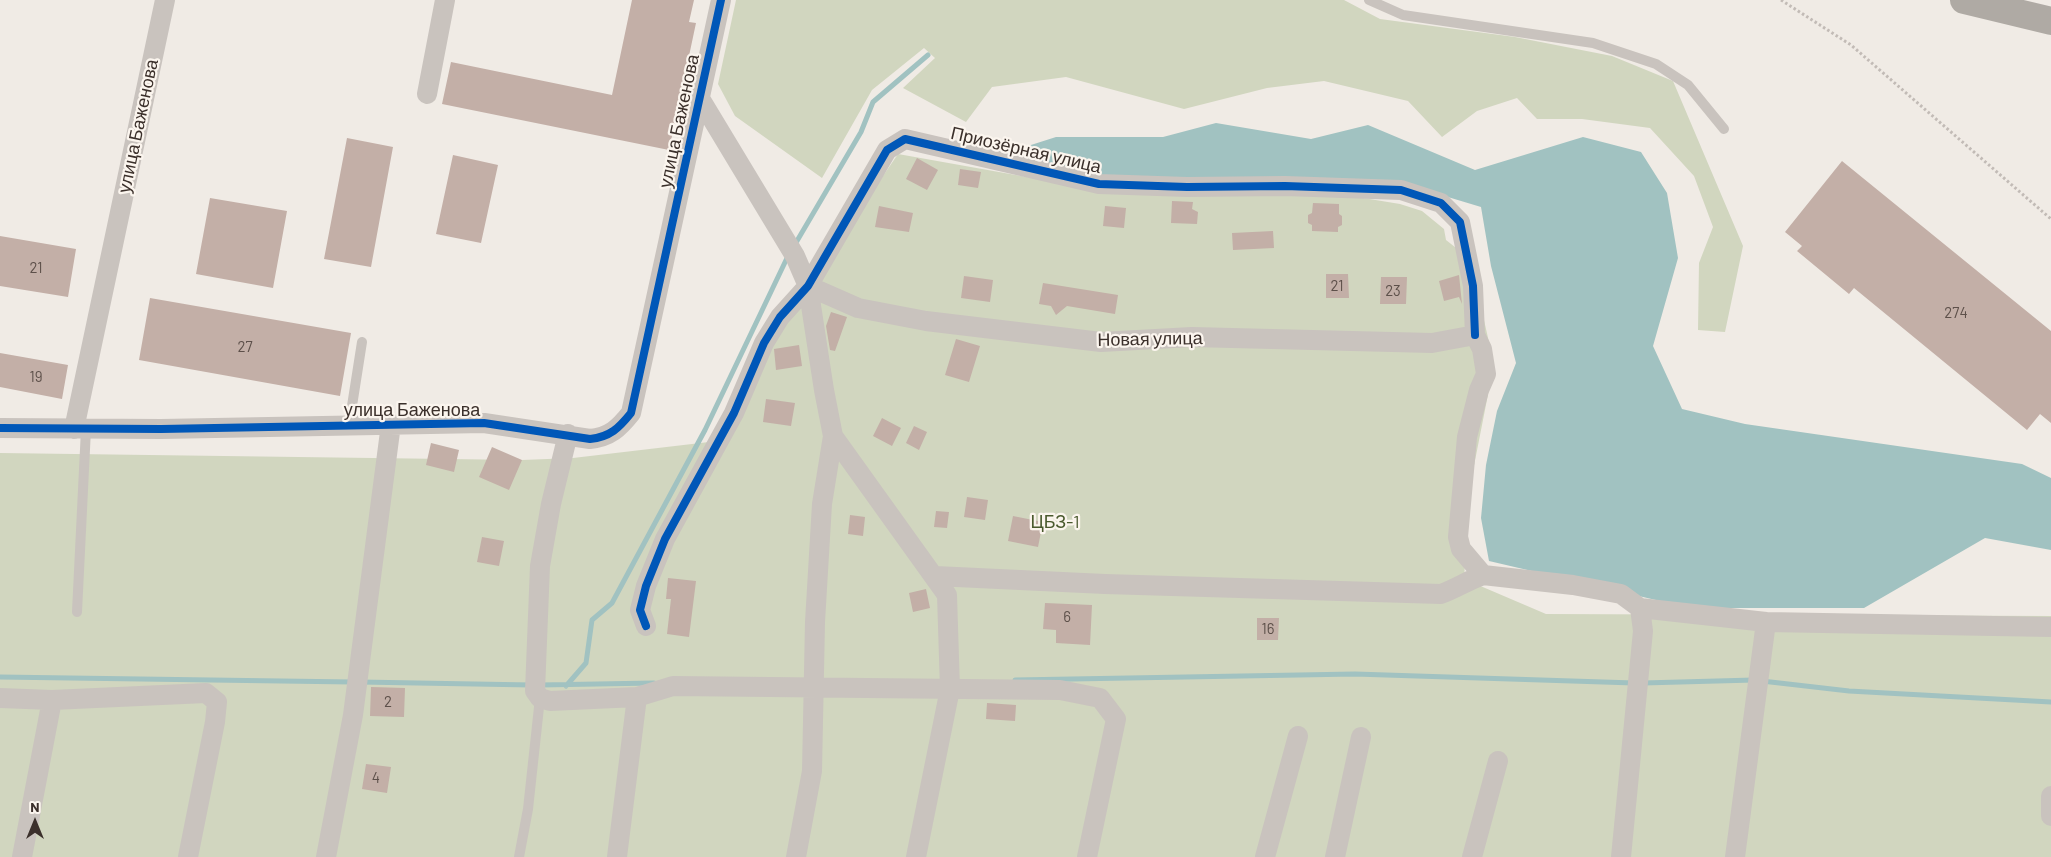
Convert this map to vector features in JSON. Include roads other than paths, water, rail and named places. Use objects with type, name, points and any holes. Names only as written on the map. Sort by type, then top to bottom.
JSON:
[{"type":"highway","points":[[1964,0],[2044,20]]},
{"type":"street","name":"улица Баженова","points":[[80,429],[165,0]]},
{"type":"street","points":[[427,94],[445,0]]},
{"type":"street","name":"улица Баженова","points":[[0,428],[80,429],[484,423],[568,434],[590,439],[604,438],[620,426],[631,413],[720,0]]},
{"type":"street","points":[[699,97],[795,256],[808,286],[833,436],[822,504],[815,622],[812,771],[796,857]]},
{"type":"street","name":"Приозёрная улица","points":[[646,626],[640,610],[646,586],[665,539],[734,413],[764,343],[780,317],[808,286],[887,150],[905,140],[1099,184],[1187,187],[1285,186],[1401,190],[1441,203],[1460,222],[1473,286],[1475,335]]},
{"type":"street","name":"Новая улица","points":[[808,286],[858,308],[926,321],[1101,342],[1192,337],[1432,343],[1475,335]]},
{"type":"street","points":[[1475,335],[1482,349],[1486,374],[1479,390],[1465,444],[1458,537],[1461,549],[1483,575]]},
{"type":"street","points":[[326,857],[353,715],[391,424]]},
{"type":"street","points":[[568,434],[551,504],[540,566],[535,691],[540,698],[550,701],[637,697],[673,686],[815,689],[1060,690],[1100,698],[1116,719],[1087,857]]},
{"type":"street","points":[[833,436],[947,595],[950,689],[916,857]]},
{"type":"street","points":[[935,576],[1105,584],[1442,594],[1483,575],[1573,585],[1621,594],[1640,608],[1766,622],[2051,627]]},
{"type":"street","points":[[1621,857],[1642,631],[1640,608]]},
{"type":"street","points":[[1736,857],[1766,622]]},
{"type":"street","points":[[0,698],[52,700],[206,693],[217,702],[215,722],[188,857]]},
{"type":"street","points":[[617,857],[637,697]]},
{"type":"street","points":[[22,857],[52,700]]},
{"type":"street","points":[[1265,857],[1298,736]]},
{"type":"street","points":[[1336,857],[1361,737]]},
{"type":"street","points":[[1472,857],[1498,761]]},
{"type":"street","points":[[2051,796],[2051,816]]},
{"type":"lane","points":[[1369,0],[1403,15],[1592,43],[1656,64],[1688,85],[1724,129]]},
{"type":"lane","points":[[349,425],[362,342]]},
{"type":"lane","points":[[77,612],[80,429]]},
{"type":"lane","points":[[519,857],[528,809],[540,698]]},
{"type":"water","points":[[1216,123],[1311,139],[1368,125],[1475,170],[1583,137],[1641,152],[1667,193],[1678,258],[1653,346],[1682,409],[1745,424],[2022,464],[2051,478],[2051,550],[1985,538],[1864,608],[1690,608],[1489,561],[1481,518],[1486,465],[1497,411],[1516,363],[1491,266],[1481,207],[1418,188],[1089,180],[1009,152],[1056,137],[1163,137]]},
{"type":"waterway","points":[[794,246],[861,132],[873,102],[928,55]]},
{"type":"waterway","points":[[566,686],[586,663],[592,620],[612,603],[705,430],[788,256]]},
{"type":"waterway","points":[[1015,680],[1355,674],[1634,683]]},
{"type":"waterway","points":[[0,677],[352,682]]},
{"type":"waterway","points":[[1643,683],[1754,680]]},
{"type":"waterway","points":[[1762,681],[1849,691],[2051,702]]},
{"type":"waterway","points":[[360,682],[532,685]]},
{"type":"waterway","points":[[540,685],[654,683]]},
{"type":"park label","name":"ЦБЗ-1","points":[[1055,522]]}]
